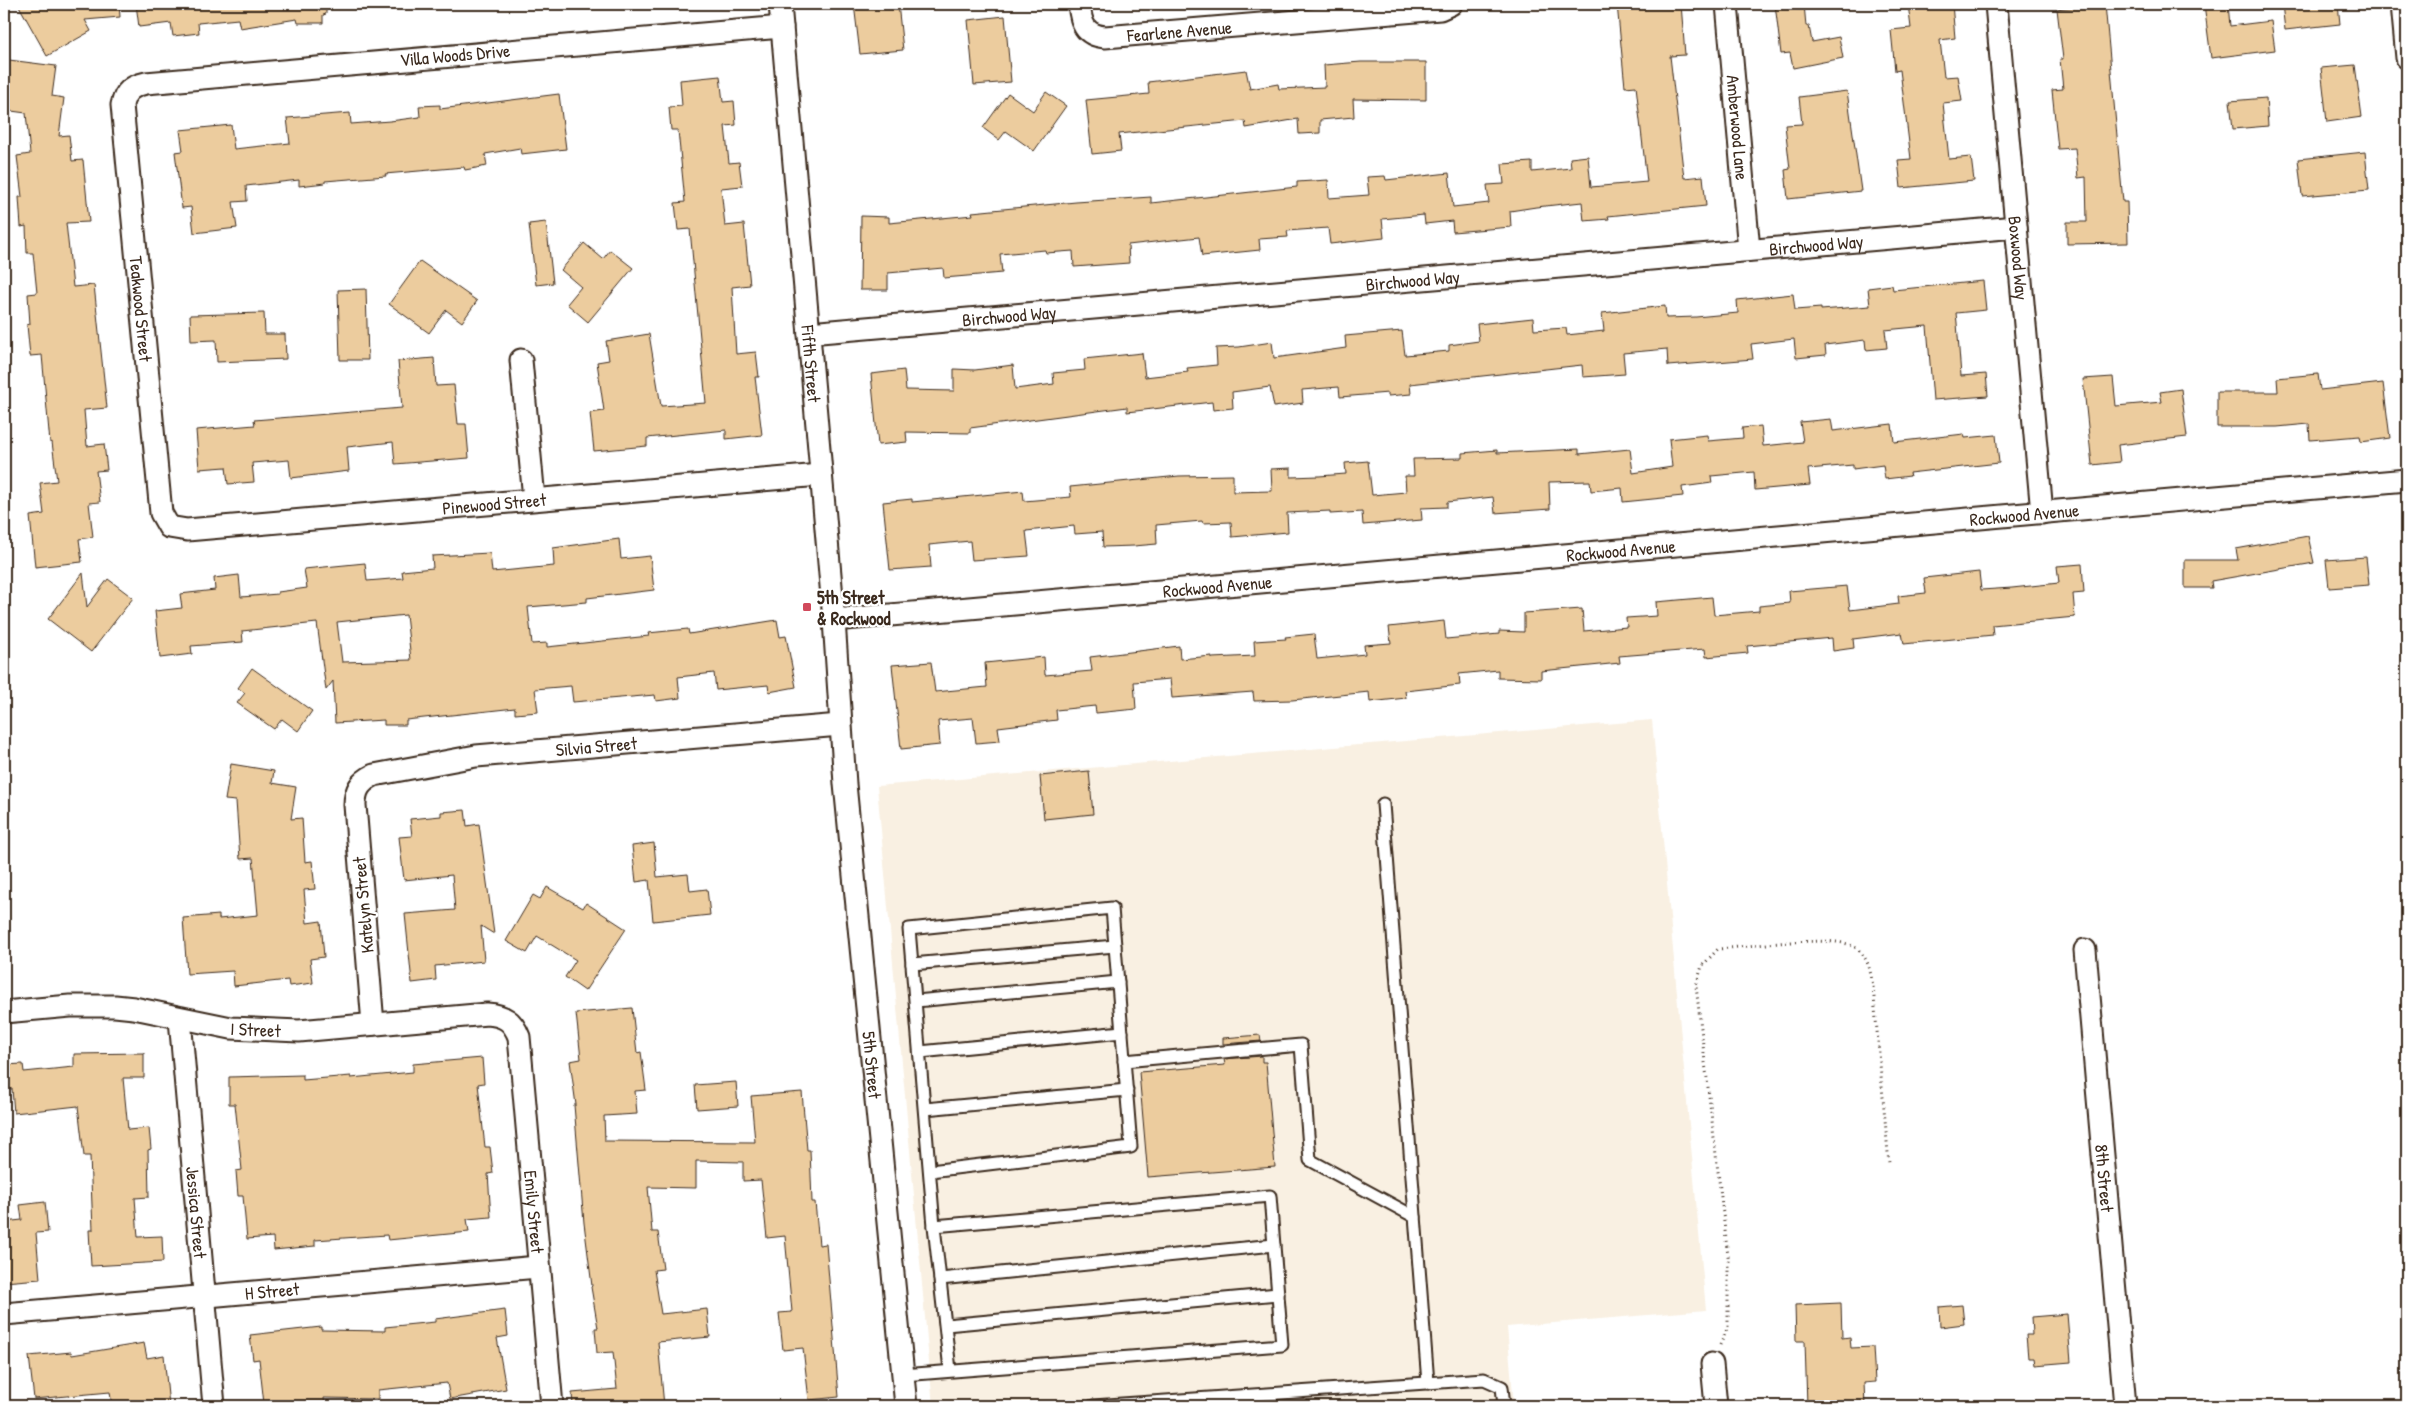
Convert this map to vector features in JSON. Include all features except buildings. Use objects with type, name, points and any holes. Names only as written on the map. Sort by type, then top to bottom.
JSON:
[{"type":"street","name":"Fifth Street","points":[[780,4],[834,620],[840,725]]},
{"type":"street","name":"Fearlene Avenue","points":[[1079,4],[1080,19],[1089,33],[1096,36],[1440,9],[1451,4]]},
{"type":"street","name":"Amberwood Lane","points":[[1727,4],[1749,250]]},
{"type":"street","name":"Boxwood Way","points":[[1996,4],[2042,513]]},
{"type":"street","points":[[2402,4],[2407,58]]},
{"type":"street","name":"Villa Woods Drive","points":[[129,89],[146,82],[782,27]]},
{"type":"street","name":"Teakwood Street","points":[[129,89],[124,96],[122,105],[161,513],[169,527]]},
{"type":"street","name":"Birchwood Way","points":[[808,333],[2016,227]]},
{"type":"street","points":[[521,360],[534,499]]},
{"type":"street","name":"Pinewood Street","points":[[169,527],[187,530],[820,475]]},
{"type":"street","name":"Rockwood Avenue","points":[[834,620],[2407,480]]},
{"type":"street","name":"Silvia Street","points":[[358,786],[364,779],[374,775],[476,756],[840,725]]},
{"type":"street","name":"5th Street","points":[[840,725],[906,1406]]},
{"type":"street","name":"Katelyn Street","points":[[358,786],[355,805],[373,1024]]},
{"type":"street","name":"8th Street","points":[[2085,950],[2125,1406]]},
{"type":"street","name":"I Street","points":[[4,1012],[70,1006],[115,1006],[134,1008],[231,1028],[276,1030],[307,1030],[487,1014],[498,1014],[508,1019]]},
{"type":"street","name":"Jessica Street","points":[[180,1019],[214,1406]]},
{"type":"street","name":"Emily Street","points":[[508,1019],[515,1027],[519,1037],[538,1267],[552,1406]]},
{"type":"street","name":"H Street","points":[[4,1314],[538,1267]]},
{"type":"street","points":[[1712,1364],[1716,1406]]},
{"type":"lane","points":[[1383,804],[1428,1383]]},
{"type":"lane","points":[[930,1171],[1131,1147],[1112,908],[909,929],[934,1226],[950,1370]]},
{"type":"lane","points":[[912,964],[1115,946]]},
{"type":"lane","points":[[916,1000],[1118,982]]},
{"type":"lane","points":[[920,1052],[1122,1032]]},
{"type":"lane","points":[[1124,1060],[1301,1045],[1310,1160],[1415,1217]]},
{"type":"lane","points":[[925,1109],[1126,1090]]},
{"type":"lane","points":[[903,1375],[1282,1345],[1270,1196],[934,1226]]},
{"type":"lane","points":[[940,1279],[1274,1244]]},
{"type":"lane","points":[[946,1325],[1278,1294]]},
{"type":"lane","points":[[1093,1406],[1484,1379],[1502,1387],[1504,1406]]},
{"type":"path","points":[[1712,1364],[1728,1327],[1728,1256],[1696,986],[1702,966],[1718,949],[1834,940],[1855,947],[1868,960],[1873,986],[1889,1164]]},
{"type":"shaded area","points":[[1652,720],[1706,1310],[1507,1327],[1514,1406],[933,1406],[877,786]]},
{"type":"place","name":"5th Street & Rockwood","points":[[807,607]]}]
